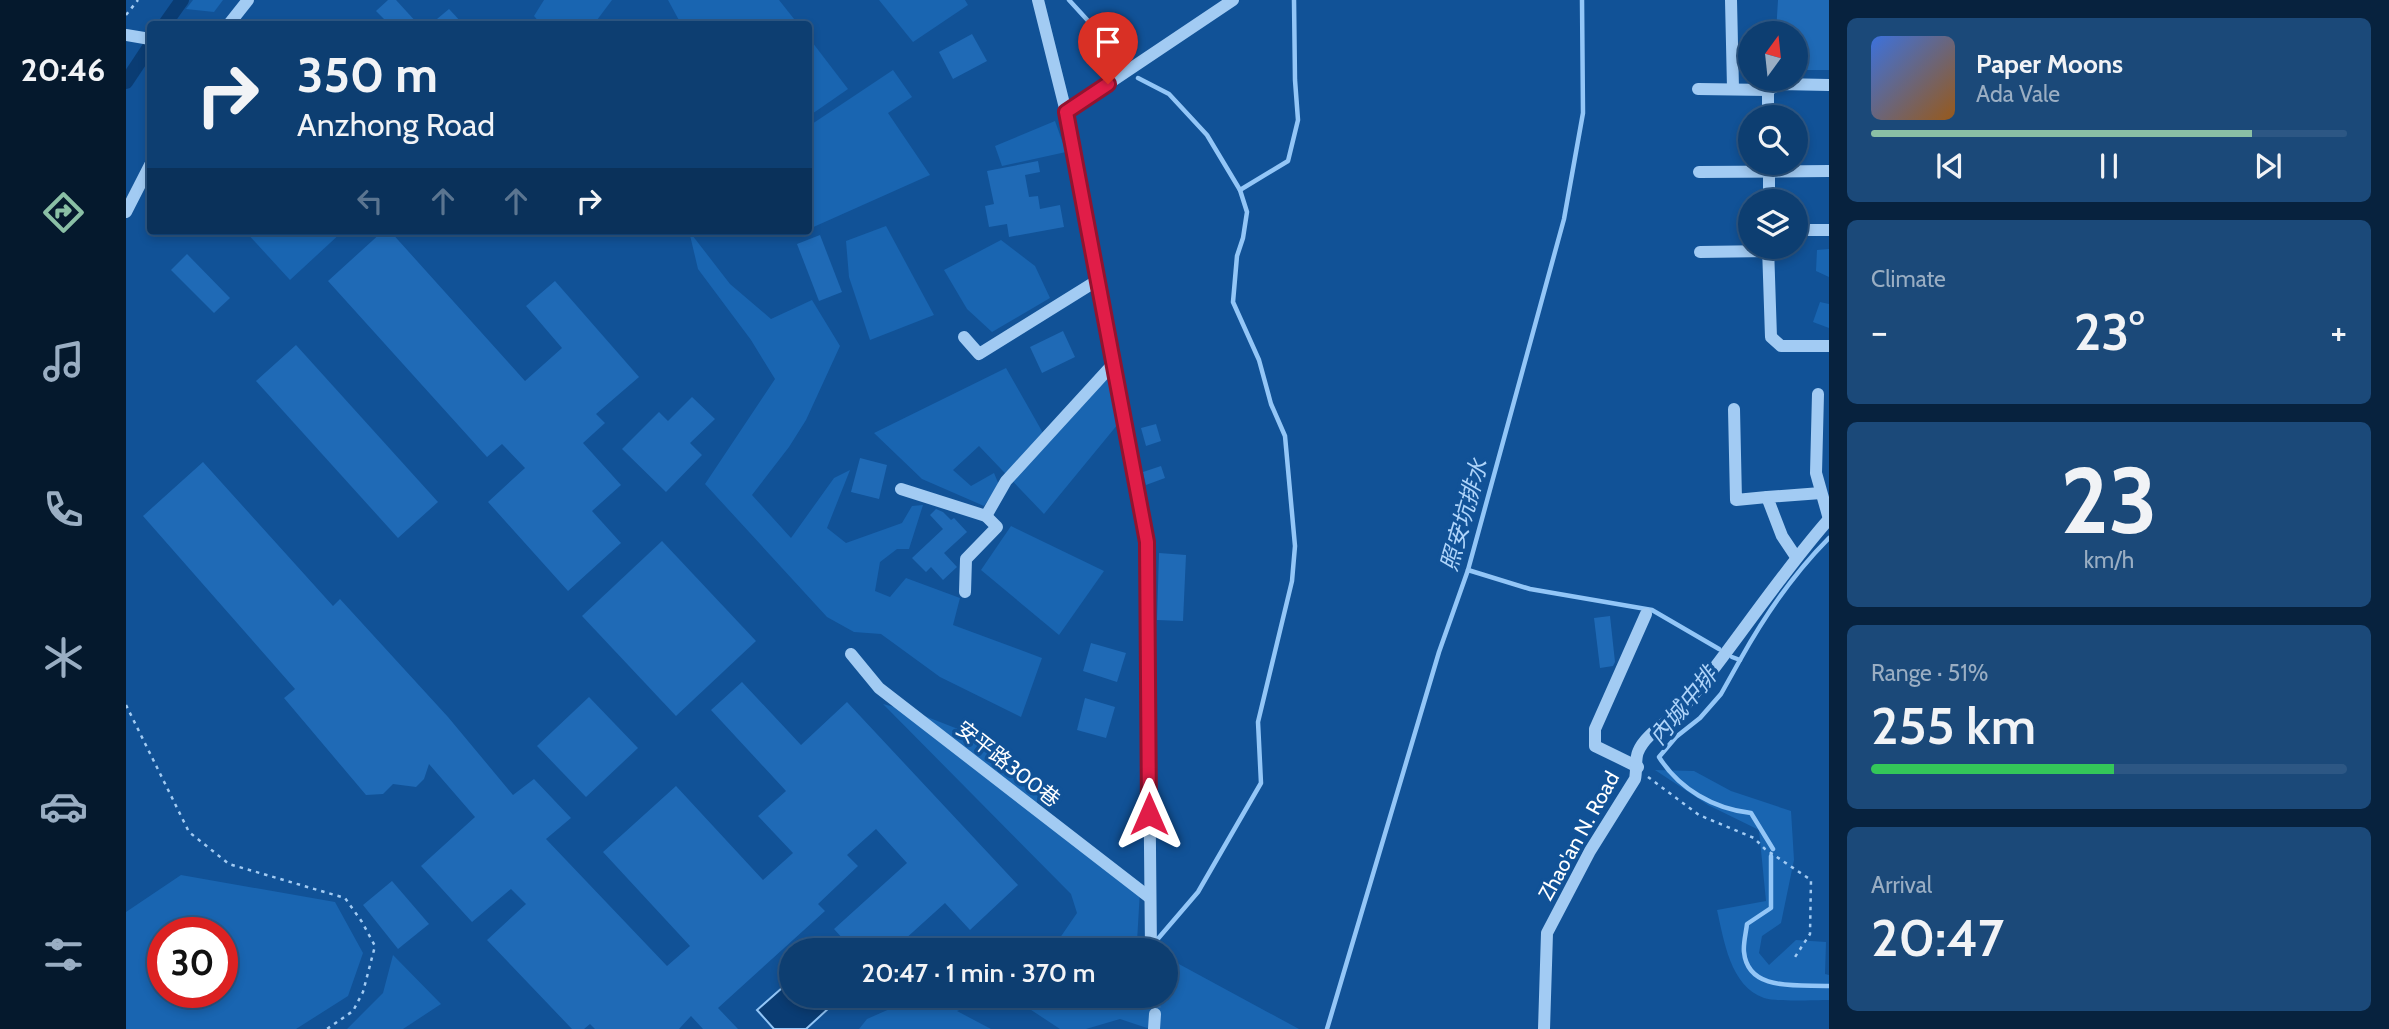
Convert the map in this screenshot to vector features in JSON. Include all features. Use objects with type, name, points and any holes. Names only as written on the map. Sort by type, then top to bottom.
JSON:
[{"type":"street","points":[[231,21],[248,0]]},
{"type":"street","points":[[1038,0],[1066,112],[1147,542],[1151,938]]},
{"type":"street","points":[[1066,112],[1233,0]]},
{"type":"street","points":[[1731,0],[1733,88]]},
{"type":"street","points":[[126,35],[147,38]]},
{"type":"street","points":[[1808,85],[1829,85]]},
{"type":"street","points":[[1698,89],[1738,88]]},
{"type":"street","points":[[1699,172],[1738,169]]},
{"type":"street","points":[[1808,170],[1829,171]]},
{"type":"street","points":[[126,212],[147,171]]},
{"type":"street","points":[[1808,230],[1829,230]]},
{"type":"street","points":[[1700,252],[1738,250]]},
{"type":"street","points":[[1768,259],[1771,337],[1781,346],[1829,346]]},
{"type":"street","points":[[964,337],[979,354],[1098,280]]},
{"type":"street","points":[[986,516],[1006,481],[1114,363]]},
{"type":"street","points":[[1818,394],[1816,473],[1829,519]]},
{"type":"street","points":[[1734,409],[1736,500],[1821,493]]},
{"type":"street","points":[[901,488],[986,516],[997,527],[965,559],[965,592]]},
{"type":"street","points":[[1767,497],[1782,536],[1796,557]]},
{"type":"street","name":"Zhao'an N. Road","points":[[1544,1029],[1547,933],[1590,851],[1635,779],[1637,754],[1649,736],[1684,706],[1796,557],[1829,519]]},
{"type":"street","points":[[1638,767],[1595,746],[1595,729],[1646,614]]},
{"type":"street","name":"安平路300巷","points":[[851,654],[879,688],[1149,897]]},
{"type":"street","points":[[1154,1029],[1155,1014]]},
{"type":"path","points":[[126,15],[138,0]]},
{"type":"path","points":[[126,705],[189,832],[229,864],[345,898],[362,922],[374,946],[363,992],[353,1011],[327,1029]]},
{"type":"path","points":[[1638,767],[1699,815],[1754,838],[1765,849],[1811,880],[1810,934],[1795,957]]},
{"type":"shaded area","points":[[193,0],[223,0],[214,12],[186,9]]},
{"type":"shaded area","points":[[544,0],[612,0],[596,21],[538,21],[534,16]]},
{"type":"shaded area","points":[[668,0],[779,0],[796,21],[679,21]]},
{"type":"shaded area","points":[[879,0],[965,0],[968,5],[913,42]]},
{"type":"shaded area","points":[[812,42],[848,89],[812,114]]},
{"type":"shaded area","points":[[893,70],[912,97],[888,113],[930,175],[812,228],[812,124]]},
{"type":"shaded area","points":[[1055,121],[1066,152],[1002,166],[995,146]]},
{"type":"shaded area","points":[[886,226],[934,315],[870,340],[849,277],[846,241]]},
{"type":"shaded area","points":[[249,235],[339,235],[290,280]]},
{"type":"shaded area","points":[[690,235],[730,284],[771,319],[812,300],[840,346],[806,420],[752,495],[791,538],[834,478],[850,470],[827,528],[846,543],[902,523],[912,506],[923,505],[909,549],[897,549],[880,562],[875,591],[890,597],[906,578],[960,598],[953,625],[1042,658],[1021,717],[940,677],[881,634],[854,632],[827,617],[705,484],[775,379],[751,340],[698,269]]},
{"type":"shaded area","points":[[1001,240],[1035,266],[1050,298],[992,332],[967,309],[944,270]]},
{"type":"shaded area","points":[[1829,249],[1829,277],[1816,271],[1817,250]]},
{"type":"shaded area","points":[[1820,302],[1829,304],[1829,328],[1813,322]]},
{"type":"shaded area","points":[[1006,368],[1043,433],[1107,376],[1118,424],[1044,514],[979,446],[953,470],[971,486],[994,473],[999,485],[984,506],[922,479],[874,433]]},
{"type":"shaded area","points":[[1011,526],[1104,571],[1059,635],[981,570]]},
{"type":"shaded area","points":[[883,704],[917,713],[1004,747],[1045,787],[1035,805],[1140,890],[1137,938],[1060,938],[1077,913],[1071,894]]},
{"type":"shaded area","points":[[1655,770],[1694,771],[1731,791],[1791,811],[1794,860],[1781,923],[1762,936],[1759,953],[1769,965],[1796,940],[1826,942],[1825,974],[1829,975],[1829,1000],[1764,998],[1743,983],[1730,961],[1717,910],[1766,901],[1759,830],[1708,805]]},
{"type":"shaded area","points":[[181,875],[335,902],[363,953],[348,996],[296,1029],[126,1029],[126,912]]},
{"type":"shaded area","points":[[393,955],[441,1004],[403,1029],[347,1029],[383,993]]},
{"type":"shaded area","points":[[1178,963],[1299,1029],[1150,1029],[1120,1019],[1086,1029],[1060,1029],[1028,1008],[1178,1008]]},
{"type":"shaded area","points":[[779,991],[779,1008],[829,1008],[806,1029],[774,1029],[757,1010]]},
{"type":"shaded area","points":[[892,1008],[964,1008],[957,1011],[991,1029],[859,1029],[867,1019]]},
{"type":"building","points":[[388,0],[396,0],[415,21],[386,21],[376,11]]},
{"type":"building","points":[[1778,0],[1829,0],[1829,70],[1808,70],[1808,21],[1777,21]]},
{"type":"building","points":[[449,9],[460,21],[435,21]]},
{"type":"building","points":[[972,34],[987,61],[953,79],[939,52]]},
{"type":"building","points":[[1038,161],[1040,172],[1025,175],[1029,197],[1038,196],[1040,209],[1060,205],[1064,227],[1009,237],[1007,224],[989,227],[985,206],[994,204],[987,171]]},
{"type":"building","points":[[379,235],[394,235],[525,381],[562,348],[526,306],[555,281],[639,377],[596,414],[605,423],[583,443],[621,485],[592,511],[621,543],[568,591],[488,502],[525,468],[502,444],[487,457],[328,281]]},
{"type":"building","points":[[820,235],[842,292],[819,301],[797,244]]},
{"type":"building","points":[[187,254],[230,298],[214,313],[171,270]]},
{"type":"building","points":[[1063,331],[1075,357],[1042,373],[1030,347]]},
{"type":"building","points":[[296,345],[438,502],[398,538],[256,381]]},
{"type":"building","points":[[692,397],[715,419],[690,443],[702,455],[666,492],[622,449],[659,412],[668,421]]},
{"type":"building","points":[[1156,424],[1161,441],[1146,446],[1141,428]]},
{"type":"building","points":[[860,458],[887,465],[879,499],[851,492]]},
{"type":"building","points":[[203,462],[333,606],[340,599],[448,717],[513,795],[534,779],[571,818],[546,839],[667,966],[690,946],[603,852],[676,786],[763,880],[793,853],[758,816],[786,791],[711,710],[742,682],[801,745],[847,702],[1018,885],[970,930],[945,903],[906,938],[842,938],[834,929],[907,863],[876,829],[847,855],[858,866],[818,904],[825,911],[795,938],[779,938],[779,953],[718,1008],[738,1029],[703,1029],[691,1016],[679,1029],[595,1029],[590,1024],[584,1029],[572,1029],[487,940],[526,904],[511,889],[472,922],[421,866],[475,817],[429,764],[424,779],[416,787],[393,784],[383,794],[366,795],[284,698],[295,689],[143,516]]},
{"type":"building","points":[[1161,466],[1165,478],[1146,485],[1143,472]]},
{"type":"building","points":[[936,509],[951,520],[954,518],[967,532],[944,553],[957,567],[943,580],[931,567],[926,572],[912,558],[943,529],[930,515]]},
{"type":"building","points":[[662,541],[756,641],[676,716],[582,616]]},
{"type":"building","points":[[1159,553],[1186,555],[1183,621],[1157,620]]},
{"type":"building","points":[[1610,616],[1615,662],[1613,666],[1600,668],[1594,618]]},
{"type":"building","points":[[1091,643],[1126,653],[1117,682],[1083,671]]},
{"type":"building","points":[[589,697],[638,748],[586,797],[537,746]]},
{"type":"building","points":[[1085,698],[1115,707],[1106,738],[1077,730]]},
{"type":"building","points":[[392,881],[429,924],[398,949],[363,905]]},
{"type":"waterway","points":[[167,21],[182,0]]},
{"type":"waterway","points":[[1069,0],[1123,59]]},
{"type":"waterway","points":[[1240,190],[1288,161],[1298,120],[1294,0]]},
{"type":"waterway","name":"照安坑排水","points":[[1327,1029],[1439,652],[1468,570],[1564,219],[1583,113],[1582,0]]},
{"type":"waterway","points":[[126,82],[147,50]]},
{"type":"waterway","points":[[1138,78],[1169,94],[1207,135],[1240,190],[1247,212],[1237,256],[1233,302],[1259,360],[1271,404],[1285,436],[1295,546],[1292,581],[1258,722],[1261,783],[1198,892],[1159,938]]},
{"type":"waterway","points":[[1740,660],[1780,596],[1829,538]]},
{"type":"waterway","name":"內城中排","points":[[1468,570],[1530,589],[1652,610],[1719,649]]},
{"type":"waterway","name":"內城中排","points":[[1732,657],[1740,660],[1721,694],[1659,757],[1677,779],[1699,796],[1724,807],[1751,813],[1773,849]]},
{"type":"waterway","name":"內城中排","points":[[1771,856],[1771,908],[1747,924],[1744,949],[1748,965],[1755,974],[1777,984],[1829,986]]},
{"type":"tunnel","points":[[1155,1008],[1155,1014]]},
{"type":"route","points":[[1108,84],[1066,112],[1147,542],[1149,814]]}]
